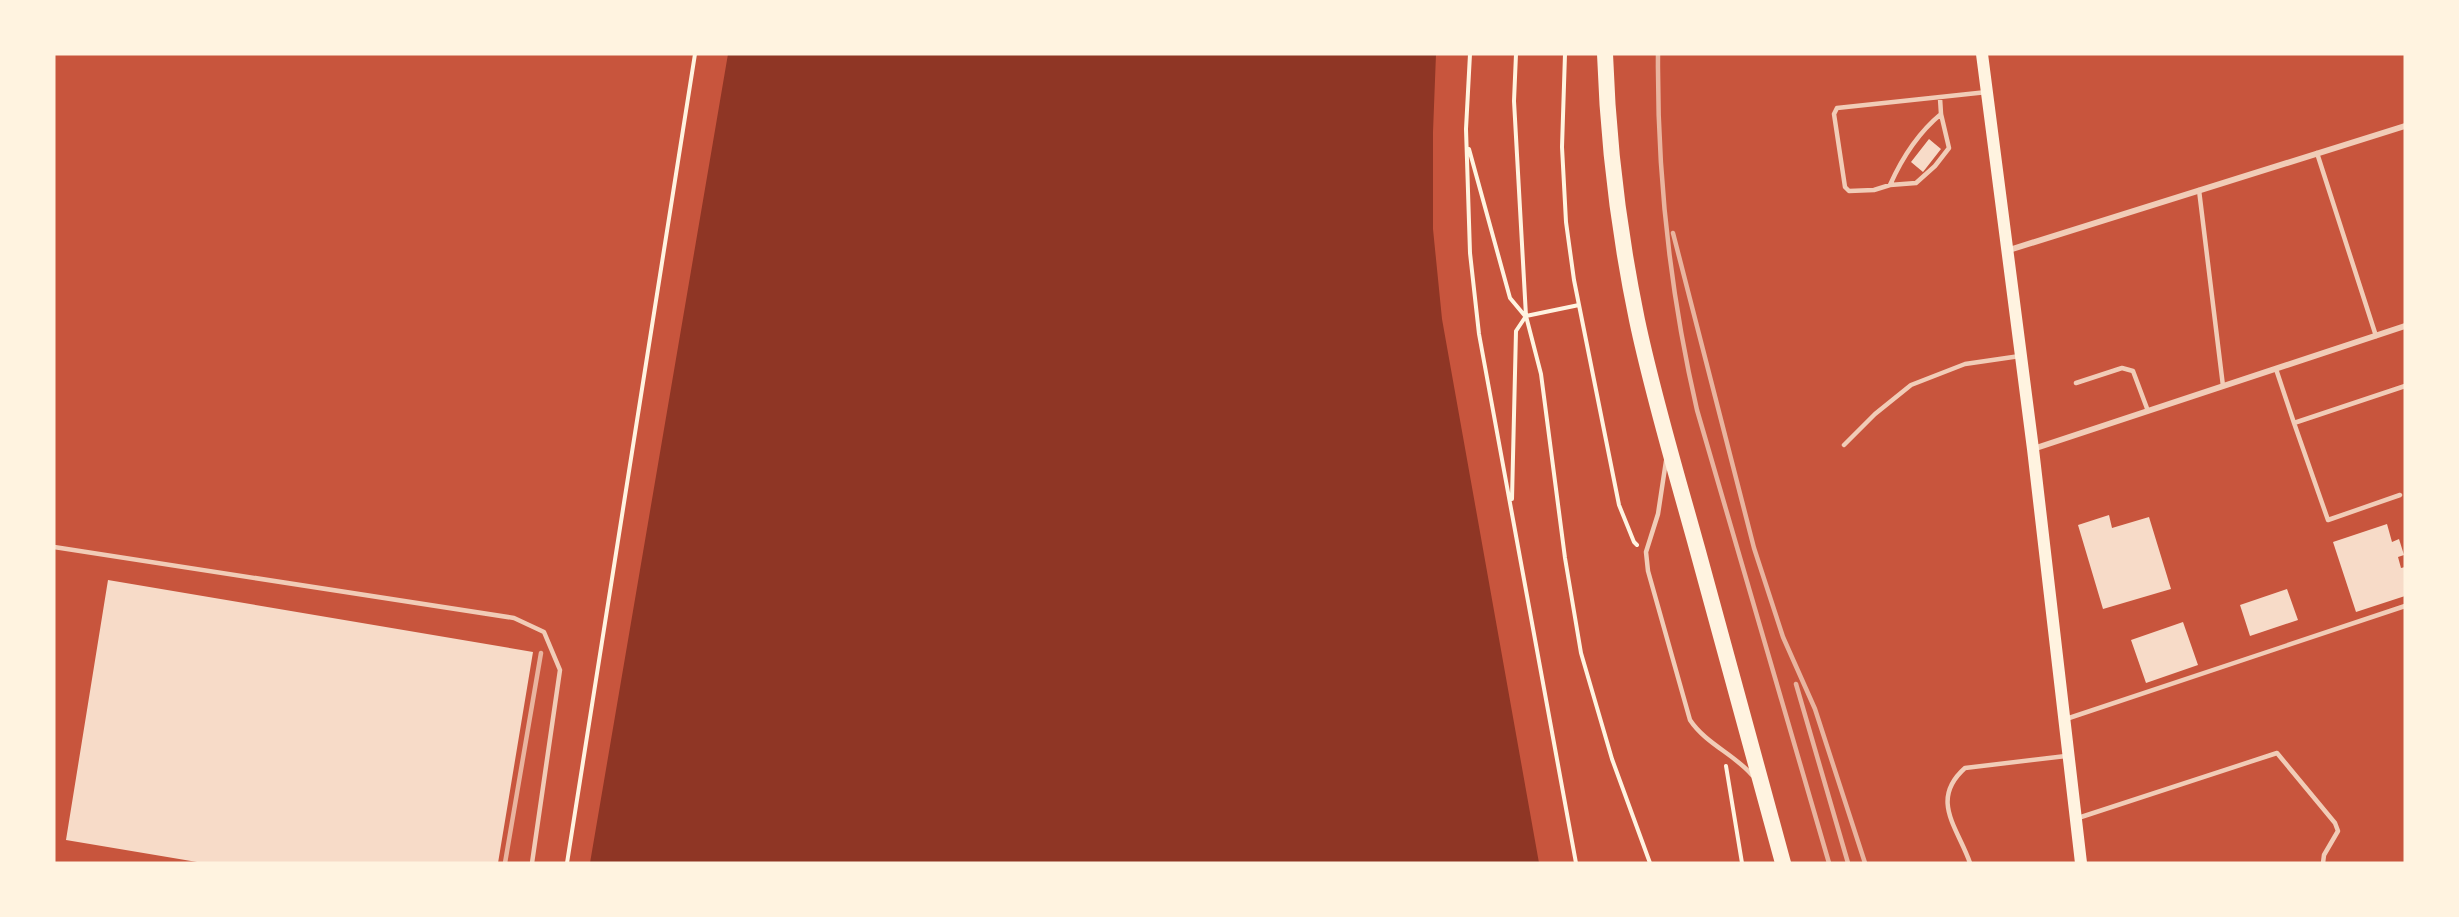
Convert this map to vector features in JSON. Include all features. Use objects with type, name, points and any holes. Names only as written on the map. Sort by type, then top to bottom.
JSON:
[{"type":"highway","points":[[1605,54],[1611,138],[1626,259],[1637,321],[1783,863]]},
{"type":"main road","points":[[1982,54],[2033,449],[2081,863]]},
{"type":"street","points":[[2006,251],[2405,126]]},
{"type":"street","points":[[2033,449],[2405,326]]},
{"type":"lane","points":[[1941,98],[1941,114],[1949,148],[1935,166],[1916,183],[1890,185],[1874,190],[1849,191],[1845,187],[1834,114],[1837,108],[1987,92]]},
{"type":"lane","points":[[1890,185],[1898,166],[1926,127],[1941,114]]},
{"type":"lane","points":[[2318,153],[2376,336]]},
{"type":"lane","points":[[2199,190],[2223,386]]},
{"type":"lane","points":[[1844,445],[1875,414],[1911,385],[1965,364],[2020,356]]},
{"type":"lane","points":[[2076,383],[2122,369],[2133,371],[2148,411]]},
{"type":"lane","points":[[2276,369],[2328,520],[2400,495]]},
{"type":"lane","points":[[2294,423],[2405,386]]},
{"type":"lane","points":[[1664,428],[1666,459],[1664,480],[1658,514],[1646,552],[1648,571],[1690,720],[1701,734],[1749,771],[1763,790]]},
{"type":"lane","points":[[54,547],[514,618],[543,632],[560,670],[532,863]]},
{"type":"lane","points":[[2065,720],[2405,606]]},
{"type":"lane","points":[[2076,819],[2277,753],[2336,823],[2338,831],[2324,855],[2323,863]]},
{"type":"lane","points":[[1970,863],[1952,825],[1946,796],[1952,779],[1965,768],[2069,756]]},
{"type":"path","points":[[567,863],[695,54]]},
{"type":"path","points":[[1470,54],[1467,142],[1470,253],[1479,334],[1576,863]]},
{"type":"path","points":[[1516,54],[1514,101],[1526,316],[1541,375],[1565,558],[1581,653],[1612,759],[1650,863]]},
{"type":"path","points":[[1565,54],[1562,147],[1566,222],[1579,305],[1619,505],[1634,542],[1646,552]]},
{"type":"path","points":[[1467,142],[1510,298],[1526,316]]},
{"type":"path","points":[[1511,509],[1516,331],[1526,316],[1579,305]]},
{"type":"path","points":[[1723,750],[1742,863]]},
{"type":"shaded area","points":[[728,54],[1436,54],[1433,229],[1442,319],[1539,863],[590,863]]},
{"type":"building","points":[[1929,139],[1941,149],[1923,172],[1911,162]]},
{"type":"building","points":[[2109,515],[2112,528],[2149,517],[2171,589],[2103,609],[2078,525]]},
{"type":"building","points":[[2387,524],[2392,542],[2399,539],[2404,555],[2398,557],[2401,568],[2405,567],[2405,596],[2356,612],[2333,542]]},
{"type":"building","points":[[108,580],[533,652],[498,863],[203,863],[66,840]]},
{"type":"building","points":[[2287,589],[2298,620],[2250,636],[2240,605]]},
{"type":"building","points":[[2183,622],[2198,665],[2146,683],[2131,640]]},
{"type":"railway","points":[[1658,54],[1660,144],[1667,233],[1679,322],[1697,410],[1829,863]]},
{"type":"railway","points":[[1673,233],[1754,548],[1783,637],[1815,709],[1865,863]]},
{"type":"railway","points":[[505,863],[541,653]]},
{"type":"railway","points":[[1796,684],[1848,863]]}]
